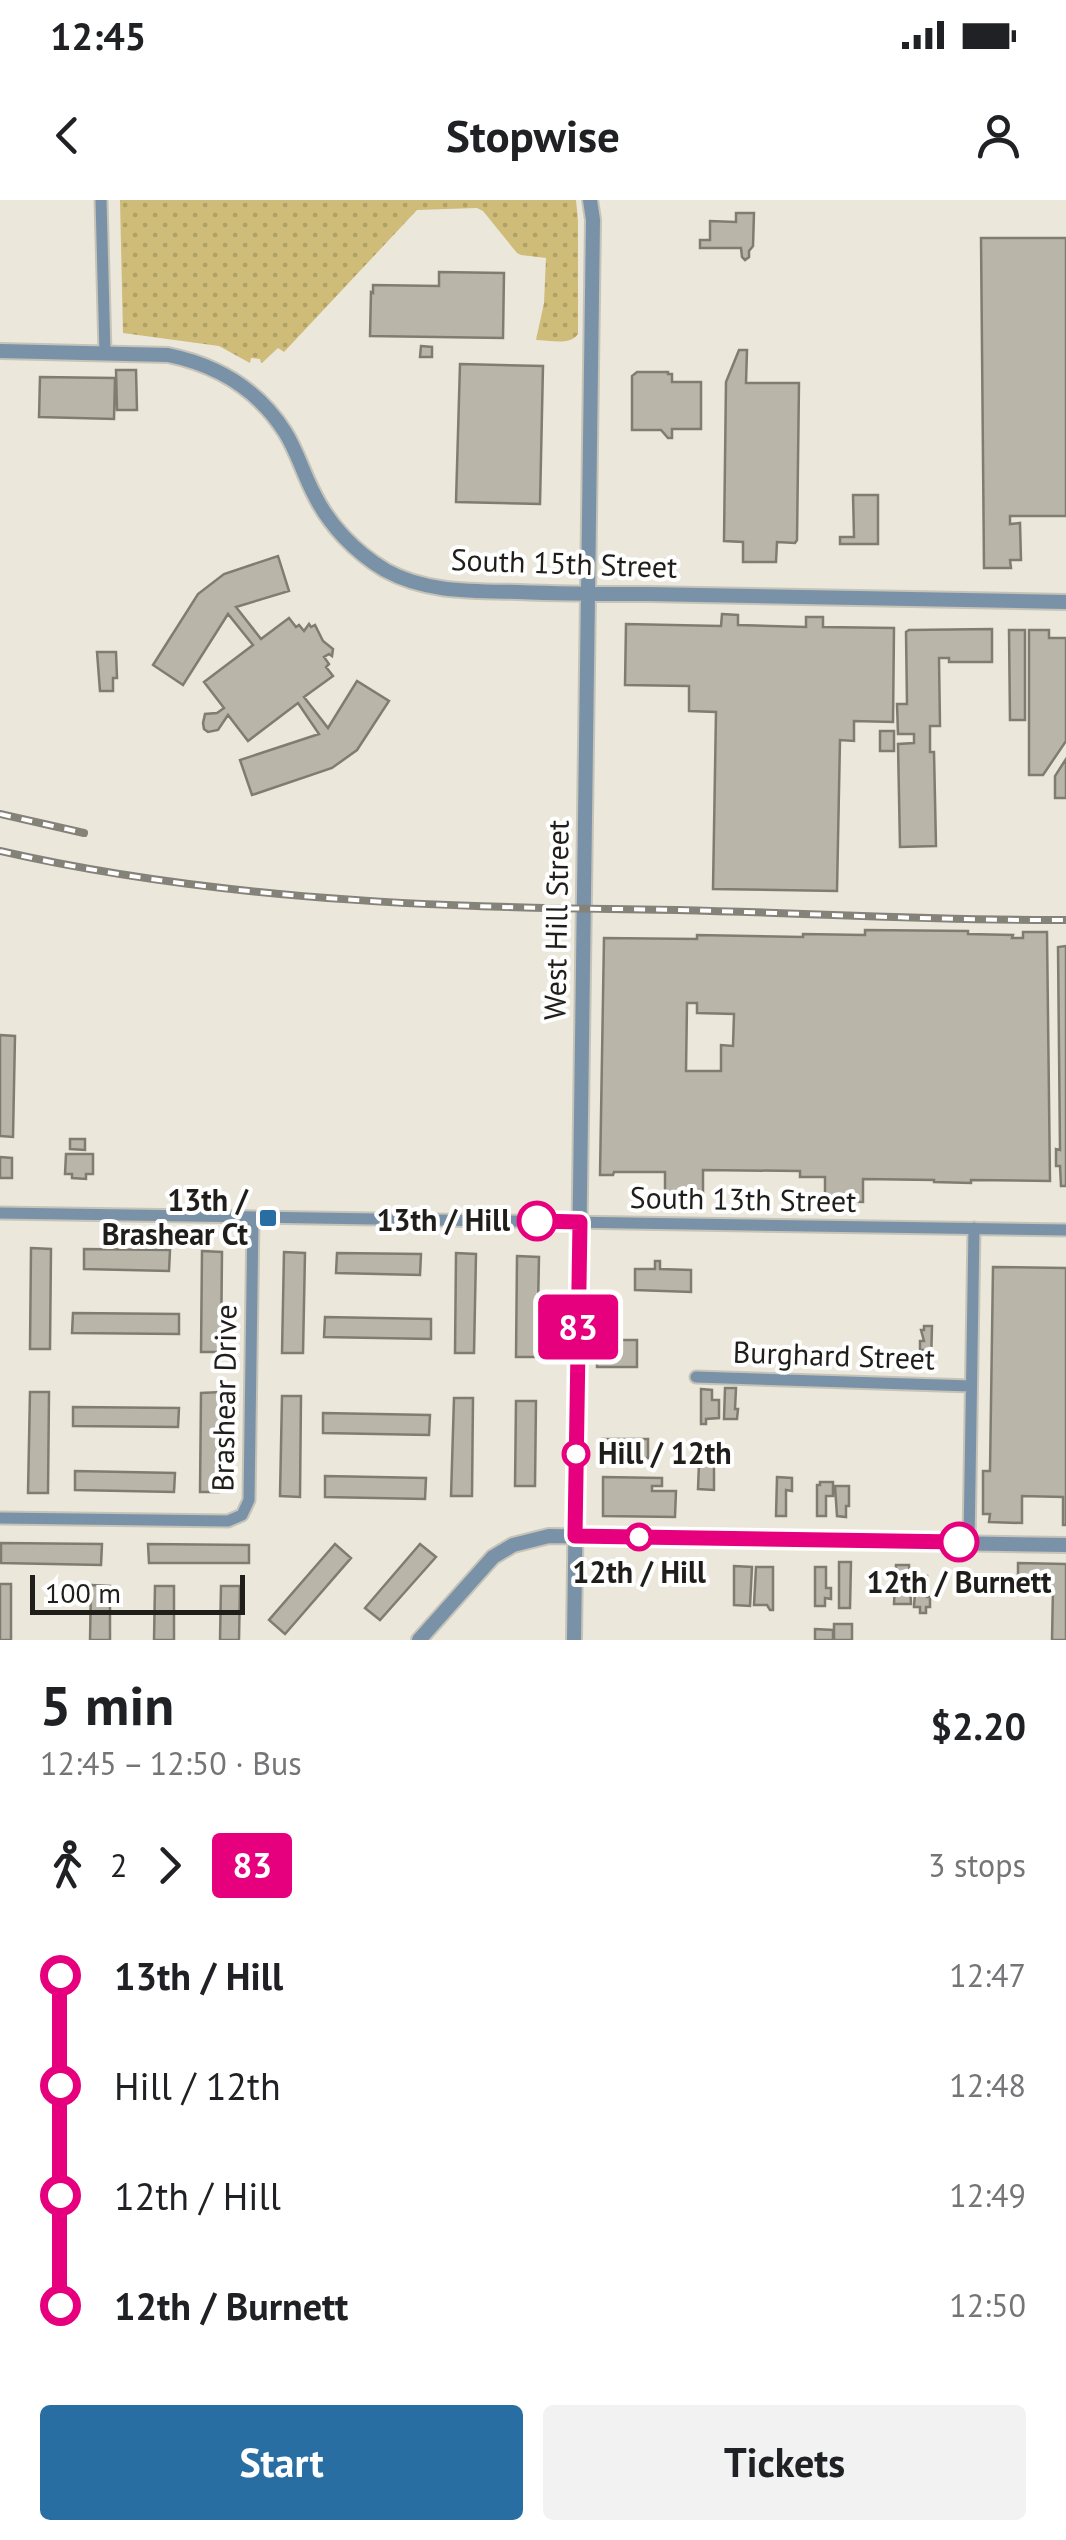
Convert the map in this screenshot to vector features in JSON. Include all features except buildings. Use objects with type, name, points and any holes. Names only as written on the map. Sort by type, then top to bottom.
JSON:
[{"type":"street","points":[[101,200],[105,353]]},
{"type":"street","name":"West Hill Street","points":[[574,1640],[594,220],[590,200]]},
{"type":"street","name":"South 15th Street","points":[[0,351],[168,356],[195,361],[231,377],[272,414],[329,520],[355,548],[403,578],[448,590],[1066,602]]},
{"type":"street","name":"South 13th Street","points":[[0,1213],[1066,1230]]},
{"type":"street","name":"Brashear Drive","points":[[0,1518],[228,1522],[242,1515],[249,1500],[254,1217]]},
{"type":"street","points":[[969,1543],[974,1228]]},
{"type":"street","name":"Burghard Street","points":[[696,1377],[972,1386]]},
{"type":"street","points":[[419,1640],[493,1557],[536,1538],[1066,1544]]},
{"type":"shaded area","points":[[120,200],[576,200],[578,334],[565,341],[536,340],[544,303],[546,258],[517,253],[477,208],[417,210],[284,352],[278,348],[262,363],[251,358],[250,363],[219,346],[123,333]]},
{"type":"railway","points":[[0,814],[84,833]]},
{"type":"railway","points":[[0,851],[150,879],[381,902],[1066,920]]},
{"type":"bus line","name":"83","points":[[537,1221],[580,1222],[575,1536],[959,1542]]},
{"type":"place","name":"13th / Brashear Ct","points":[[268,1218]]},
{"type":"place","name":"13th / Hill","points":[[537,1221]]},
{"type":"place","name":"Hill / 12th","points":[[576,1454]]},
{"type":"place","name":"12th / Hill","points":[[639,1537]]},
{"type":"place","name":"12th / Burnett","points":[[959,1542]]}]
